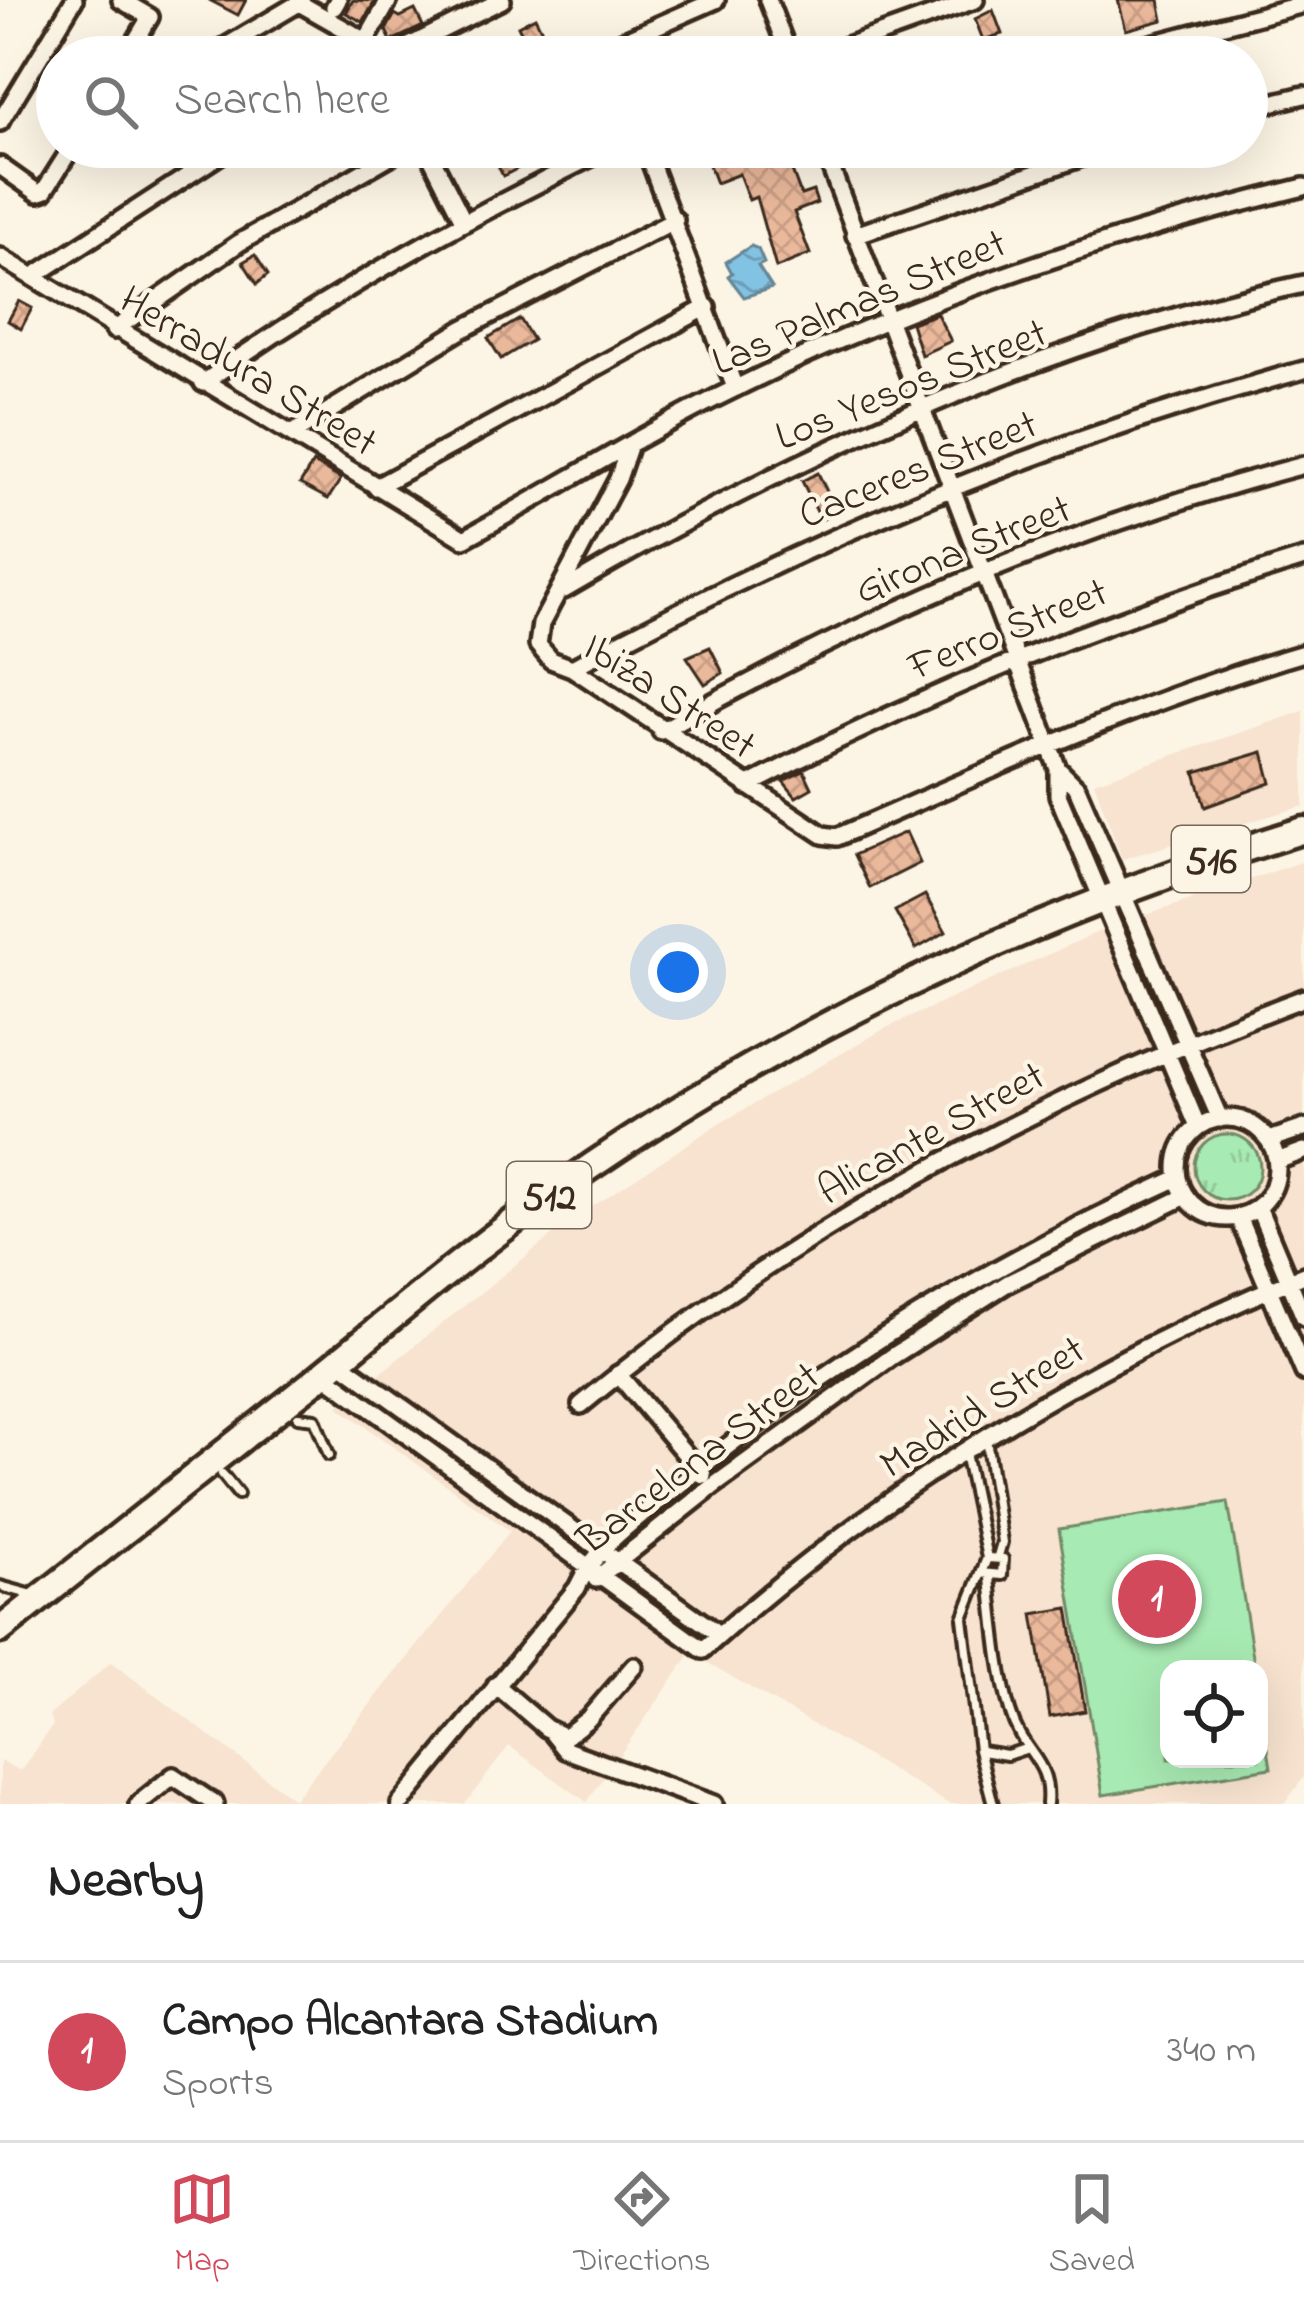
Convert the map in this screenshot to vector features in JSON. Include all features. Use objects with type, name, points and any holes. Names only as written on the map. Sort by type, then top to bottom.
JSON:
[{"type":"main road","name":"516","points":[[1110,896],[1304,830]]},
{"type":"main road","name":"512","points":[[0,1630],[534,1205],[689,1104],[851,1011],[976,950],[1110,896]]},
{"type":"street","points":[[52,36],[74,0]]},
{"type":"street","points":[[369,36],[389,0]]},
{"type":"street","points":[[427,36],[502,0]]},
{"type":"street","points":[[634,36],[716,0]]},
{"type":"street","points":[[768,0],[782,36]]},
{"type":"street","points":[[875,36],[975,0]]},
{"type":"street","points":[[124,1],[150,17],[139,36]]},
{"type":"street","points":[[243,36],[299,3],[357,36]]},
{"type":"street","points":[[1182,36],[1304,4]]},
{"type":"street","points":[[0,122],[36,63]]},
{"type":"street","points":[[1268,104],[1304,95]]},
{"type":"street","points":[[0,166],[38,193],[59,168]]},
{"type":"street","points":[[34,276],[200,168]]},
{"type":"street","points":[[114,330],[239,243],[369,168]]},
{"type":"street","points":[[437,168],[463,220]]},
{"type":"street","points":[[203,383],[314,305],[463,220],[569,168]]},
{"type":"street","points":[[654,168],[735,388]]},
{"type":"street","points":[[835,168],[884,320],[1058,769],[1077,788],[1110,896],[1198,1127]]},
{"type":"street","points":[[855,236],[1051,168]]},
{"type":"street","name":"Las Palmas Street","points":[[464,539],[735,388],[884,320],[1168,220],[1304,187]]},
{"type":"street","points":[[293,433],[463,328],[675,220]]},
{"type":"street","name":"Herradura Street","points":[[2,262],[34,276],[114,330],[464,539]]},
{"type":"street","name":"Los Yesos Street","points":[[562,591],[752,488],[920,410],[1229,300],[1304,284]]},
{"type":"street","points":[[376,487],[706,307]]},
{"type":"street","name":"Caceres Street","points":[[572,668],[690,603],[950,486],[1304,370]]},
{"type":"street","name":"Ibiza Street","points":[[630,445],[536,640],[551,659],[572,668],[823,835],[837,837],[1048,742]]},
{"type":"street","name":"Girona Street","points":[[661,731],[858,627],[981,573],[1128,519],[1304,465]]},
{"type":"street","name":"Ferro Street","points":[[747,786],[1014,659],[1170,599],[1304,558]]},
{"type":"street","points":[[1048,742],[1220,678],[1304,653]]},
{"type":"street","points":[[1110,896],[1187,1042],[1220,1118]]},
{"type":"street","name":"Alicante Street","points":[[581,1405],[617,1374],[854,1210],[1068,1095],[1187,1042],[1304,998]]},
{"type":"street","points":[[1220,1118],[1248,1122],[1269,1140],[1277,1161],[1274,1187],[1258,1207],[1238,1217],[1214,1216],[1186,1196],[1178,1178],[1183,1144],[1198,1127],[1220,1118]]},
{"type":"street","points":[[1269,1140],[1304,1128]]},
{"type":"street","points":[[1277,1161],[1304,1151]]},
{"type":"street","name":"Barcelona Street","points":[[577,1588],[600,1550],[699,1469],[878,1340],[995,1266],[1178,1178]]},
{"type":"street","name":"Barcelona Street","points":[[577,1588],[602,1577],[712,1486],[893,1356],[1008,1283],[1186,1196]]},
{"type":"street","points":[[1258,1207],[1296,1278],[1304,1317]]},
{"type":"street","points":[[1238,1217],[1304,1372]]},
{"type":"street","name":"Madrid Street","points":[[720,1635],[878,1510],[986,1437],[1179,1330],[1296,1278]]},
{"type":"street","points":[[330,1367],[600,1550],[720,1635],[703,1650],[330,1367]]},
{"type":"street","points":[[617,1374],[712,1486]]},
{"type":"street","points":[[400,1804],[577,1588]]},
{"type":"street","points":[[551,1731],[574,1734],[634,1666]]},
{"type":"street","points":[[496,1685],[551,1731],[566,1750],[714,1804]]},
{"type":"street","points":[[138,1804],[173,1775],[215,1804]]},
{"type":"lane","points":[[298,1417],[315,1419],[329,1455]]},
{"type":"lane","points":[[986,1437],[1002,1542],[998,1556],[1005,1570],[985,1575],[963,1618],[979,1750],[993,1804]]},
{"type":"lane","points":[[964,1451],[987,1558],[985,1575],[1008,1703],[1025,1749],[1047,1770],[1047,1804]]},
{"type":"lane","points":[[222,1474],[238,1494]]},
{"type":"lane","points":[[987,1558],[998,1556]]},
{"type":"lane","points":[[0,1586],[41,1598]]},
{"type":"lane","points":[[979,1750],[1006,1755],[1025,1749]]},
{"type":"shaded area","points":[[1304,711],[1304,806],[1122,859],[1094,782]]},
{"type":"shaded area","points":[[1304,861],[1304,1777],[1284,1804],[949,1804],[691,1653],[587,1802],[509,1746],[465,1804],[0,1804],[0,1761],[21,1771],[53,1725],[49,1716],[111,1662],[294,1799],[510,1531],[338,1407],[569,1222],[712,1128],[886,1028],[1100,931]]},
{"type":"green space","points":[[1227,1134],[1251,1143],[1260,1167],[1251,1191],[1227,1200],[1203,1191],[1194,1167],[1203,1143]]},
{"type":"green space","points":[[1228,1502],[1254,1660],[1160,1660],[1160,1768],[1268,1768],[1268,1749],[1271,1768],[1103,1795],[1059,1529]]},
{"type":"water","points":[[751,246],[758,249],[764,263],[758,266],[772,288],[744,297],[728,276],[732,273],[726,262]]},
{"type":"building","points":[[209,0],[246,0],[238,15]]},
{"type":"building","points":[[353,0],[375,1],[363,22],[346,13]]},
{"type":"building","points":[[1118,0],[1159,0],[1163,20],[1126,30]]},
{"type":"building","points":[[415,10],[423,26],[402,36],[389,36],[386,30],[395,14],[400,17]]},
{"type":"building","points":[[993,10],[1002,34],[981,36],[975,19]]},
{"type":"building","points":[[535,17],[544,36],[523,36],[518,26]]},
{"type":"building","points":[[710,168],[791,168],[801,195],[813,191],[817,203],[794,212],[810,254],[776,268],[756,197],[749,200],[739,174],[716,183]]},
{"type":"building","points":[[255,255],[268,275],[257,284],[243,262]]},
{"type":"building","points":[[19,301],[32,308],[21,329],[8,321]]},
{"type":"building","points":[[937,314],[951,341],[921,355],[911,323]]},
{"type":"building","points":[[520,319],[533,340],[501,359],[488,338]]},
{"type":"building","points":[[313,463],[341,479],[328,499],[300,484]]},
{"type":"building","points":[[818,473],[837,512],[821,520],[802,481]]},
{"type":"building","points":[[710,647],[723,673],[705,684],[687,657]]},
{"type":"building","points":[[1263,752],[1271,783],[1205,807],[1195,772]]},
{"type":"building","points":[[804,771],[812,788],[796,797],[783,781]]},
{"type":"building","points":[[906,832],[920,863],[870,888],[854,855]]},
{"type":"building","points":[[925,895],[946,932],[916,949],[895,911]]},
{"type":"building","points":[[1068,1608],[1085,1711],[1050,1717],[1033,1614]]},
{"type":"place","name":"Campo Alcantara Stadium","points":[[1157,1599]]}]
